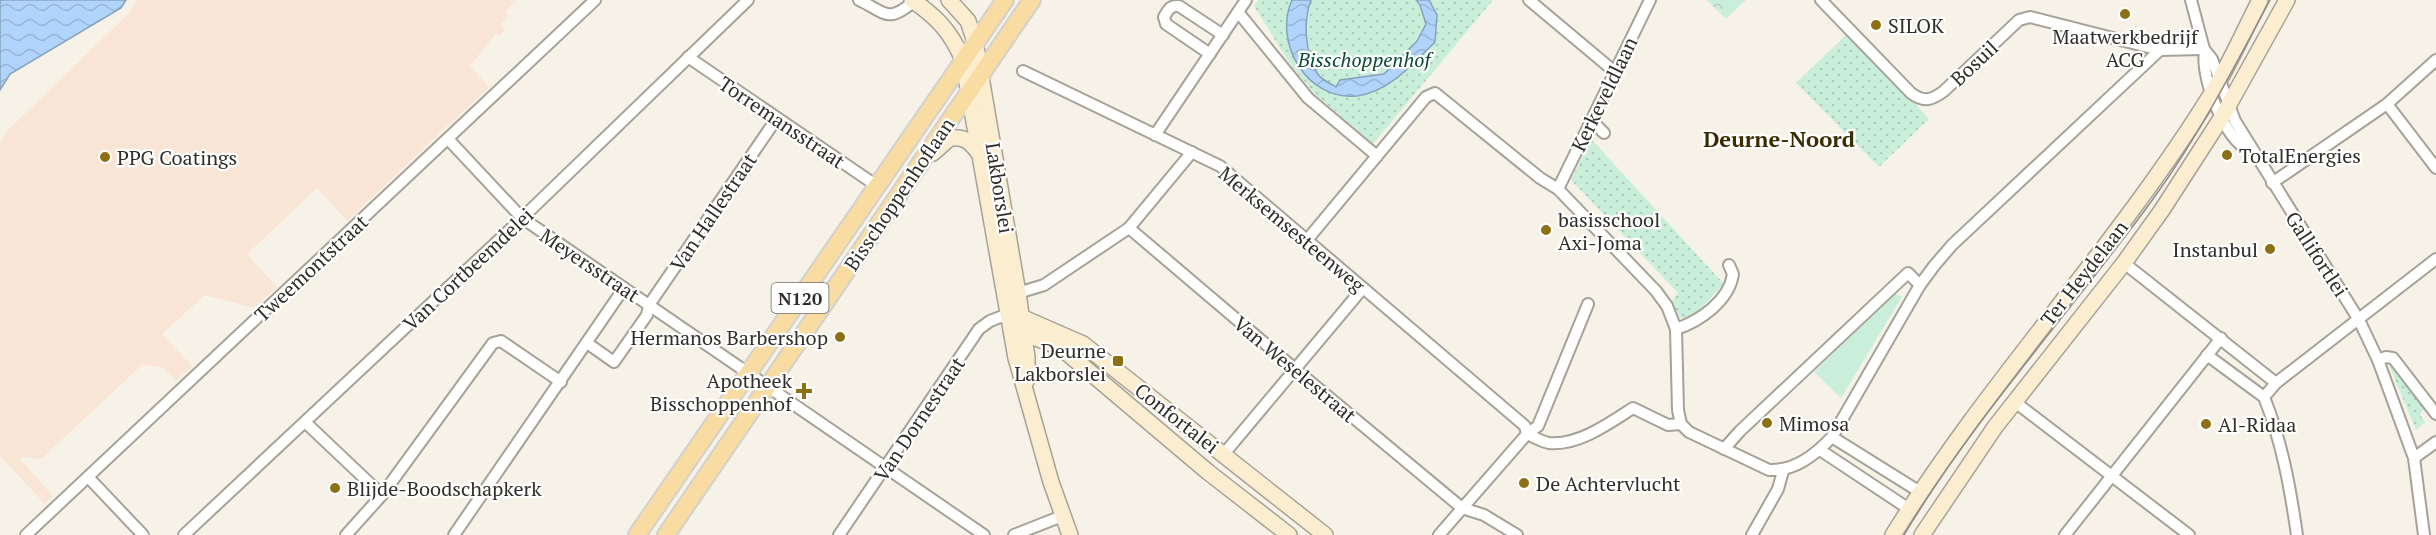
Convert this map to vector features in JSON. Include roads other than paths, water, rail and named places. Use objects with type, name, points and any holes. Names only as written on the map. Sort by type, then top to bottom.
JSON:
[{"type":"main road","name":"Bisschoppenhoflaan","points":[[637,535],[1005,0]]},
{"type":"main road","name":"Bisschoppenhoflaan","points":[[666,535],[1032,0]]},
{"type":"street","name":"Tweemontstraat","points":[[26,535],[595,0]]},
{"type":"street","name":"Van Cortbeemdelei","points":[[184,535],[522,218],[748,0]]},
{"type":"street","points":[[859,0],[891,16],[899,14],[913,1],[932,15],[950,33],[963,60],[969,93]]},
{"type":"street","points":[[949,0],[968,21],[975,42]]},
{"type":"street","points":[[1155,135],[1246,0]]},
{"type":"street","points":[[1529,0],[1615,72]]},
{"type":"street","name":"Kerkeveldlaan","points":[[1558,189],[1650,0]]},
{"type":"street","name":"Bosuil","points":[[1821,0],[1911,93],[1925,100],[1933,99],[1944,91],[2019,20],[2030,17],[2160,50],[2205,50]]},
{"type":"street","name":"Gallifortlei","points":[[2191,0],[2205,50],[2212,59],[2216,86],[2237,140],[2244,148],[2252,151],[2359,320],[2378,360],[2414,458],[2424,535]]},
{"type":"street","name":"Ter Heydelaan","points":[[1893,535],[1908,509],[1991,393],[2159,173],[2216,86],[2260,0]]},
{"type":"street","name":"Ter Heydelaan","points":[[1922,535],[1966,468],[2124,263],[2162,210],[2225,111],[2287,0]]},
{"type":"street","points":[[1210,54],[1166,24],[1164,17],[1168,9],[1174,5],[1179,6],[1223,34]]},
{"type":"street","points":[[1238,12],[1308,98],[1377,156]]},
{"type":"street","name":"Lakborslei","points":[[975,42],[1018,293],[1016,323]]},
{"type":"street","points":[[1307,240],[1426,97],[1434,93],[1540,178],[1558,189],[1656,291],[1671,314],[1676,329],[1678,410],[1681,424],[1689,432],[1757,466],[1768,470],[1783,471],[1799,464],[1820,450],[1832,437],[1920,285],[1952,245],[2160,50]]},
{"type":"street","name":"Torremansstraat","points":[[688,57],[877,186]]},
{"type":"street","points":[[2272,183],[2387,104],[2436,60]]},
{"type":"street","name":"Merksemsesteenweg","points":[[1023,71],[1220,166],[1525,426],[1527,434]]},
{"type":"street","name":"Lakborslei","points":[[969,93],[984,185],[1016,323],[1027,357],[1027,395],[1059,517],[1070,535]]},
{"type":"street","points":[[2387,104],[2436,168]]},
{"type":"street","name":"Van Hallestraat","points":[[587,343],[614,362],[646,315],[649,305],[777,118]]},
{"type":"street","points":[[1591,120],[1604,133]]},
{"type":"street","name":"Lakborslei","points":[[921,161],[950,138],[965,138],[978,152]]},
{"type":"street","name":"Meyersstraat","points":[[448,139],[522,218],[748,374]]},
{"type":"street","points":[[1018,293],[1044,285],[1129,228],[1192,152]]},
{"type":"street","points":[[984,185],[1000,183]]},
{"type":"street","name":"Van Weselestraat","points":[[1129,228],[1462,508],[1484,515],[1517,535]]},
{"type":"street","points":[[2264,397],[2276,382],[2436,259]]},
{"type":"street","points":[[2124,263],[2276,382]]},
{"type":"street","points":[[1676,329],[1700,318],[1727,292],[1733,274],[1728,266]]},
{"type":"street","points":[[1724,449],[1740,431],[1908,273],[1920,285]]},
{"type":"street","points":[[454,535],[624,288]]},
{"type":"street","points":[[1223,455],[1363,288]]},
{"type":"street","points":[[1439,535],[1527,434],[1538,426],[1588,304]]},
{"type":"street","name":"Van Dornestraat","points":[[839,535],[980,329],[990,321],[1016,323]]},
{"type":"street","name":"Confortalei","points":[[1016,323],[1038,338],[1066,344],[1083,344],[1325,535]]},
{"type":"street","points":[[2065,535],[2221,338]]},
{"type":"street","points":[[346,535],[382,495],[493,343],[501,341],[561,382]]},
{"type":"street","name":"Confortalei","points":[[1066,344],[1201,466],[1289,535]]},
{"type":"street","points":[[2207,355],[2264,397],[2276,427],[2288,478],[2297,535]]},
{"type":"street","points":[[2378,360],[2386,357],[2393,358],[2436,414]]},
{"type":"street","points":[[748,374],[984,535]]},
{"type":"street","points":[[2015,402],[2188,535]]},
{"type":"street","points":[[1527,434],[1549,443],[1566,441],[1594,434],[1633,408],[1668,425],[1681,424]]},
{"type":"street","points":[[305,422],[382,495]]},
{"type":"street","points":[[1832,437],[1920,492]]},
{"type":"street","points":[[2414,458],[2436,442]]},
{"type":"street","points":[[1820,450],[1908,509]]},
{"type":"street","points":[[1752,535],[1778,489],[1783,471]]},
{"type":"street","points":[[88,477],[143,535]]},
{"type":"street","points":[[1014,535],[1059,517]]},
{"type":"water","points":[[0,0],[126,0],[121,8],[10,74],[0,90]]},
{"type":"water","points":[[1292,0],[1311,0],[1306,27],[1310,56],[1319,75],[1336,87],[1340,80],[1384,74],[1417,41],[1426,24],[1416,0],[1429,0],[1437,15],[1435,42],[1400,75],[1380,89],[1357,96],[1339,95],[1323,89],[1309,79],[1291,51],[1287,34],[1287,17]]},
{"type":"tram line","points":[[1904,535],[1932,491],[1993,406],[2153,199],[2215,102],[2270,0]]},
{"type":"place","name":"Maatwerkbedrijf ACG","points":[[2125,14]]},
{"type":"place","name":"SILOK","points":[[1876,25]]},
{"type":"place","name":"TotalEnergies","points":[[2227,155]]},
{"type":"place","name":"PPG Coatings","points":[[105,157]]},
{"type":"place","name":"basisschool Axi-Joma","points":[[1546,230]]},
{"type":"place","name":"Instanbul","points":[[2270,249]]},
{"type":"place","name":"Hermanos Barbershop","points":[[840,337]]},
{"type":"place","name":"Deurne Lakborslei","points":[[1118,361]]},
{"type":"place","name":"Apotheek Bisschoppenhof","points":[[804,391]]},
{"type":"place","name":"Mimosa","points":[[1767,423]]},
{"type":"place","name":"Al-Ridaa","points":[[2206,424]]},
{"type":"place","name":"De Achtervlucht","points":[[1524,483]]},
{"type":"place","name":"Blijde-Boodschapkerk","points":[[335,488]]},
{"type":"district","name":"Deurne-Noord","points":[[1779,138]]},
{"type":"park label","name":"Bisschoppenhof","points":[[1364,59]]}]
